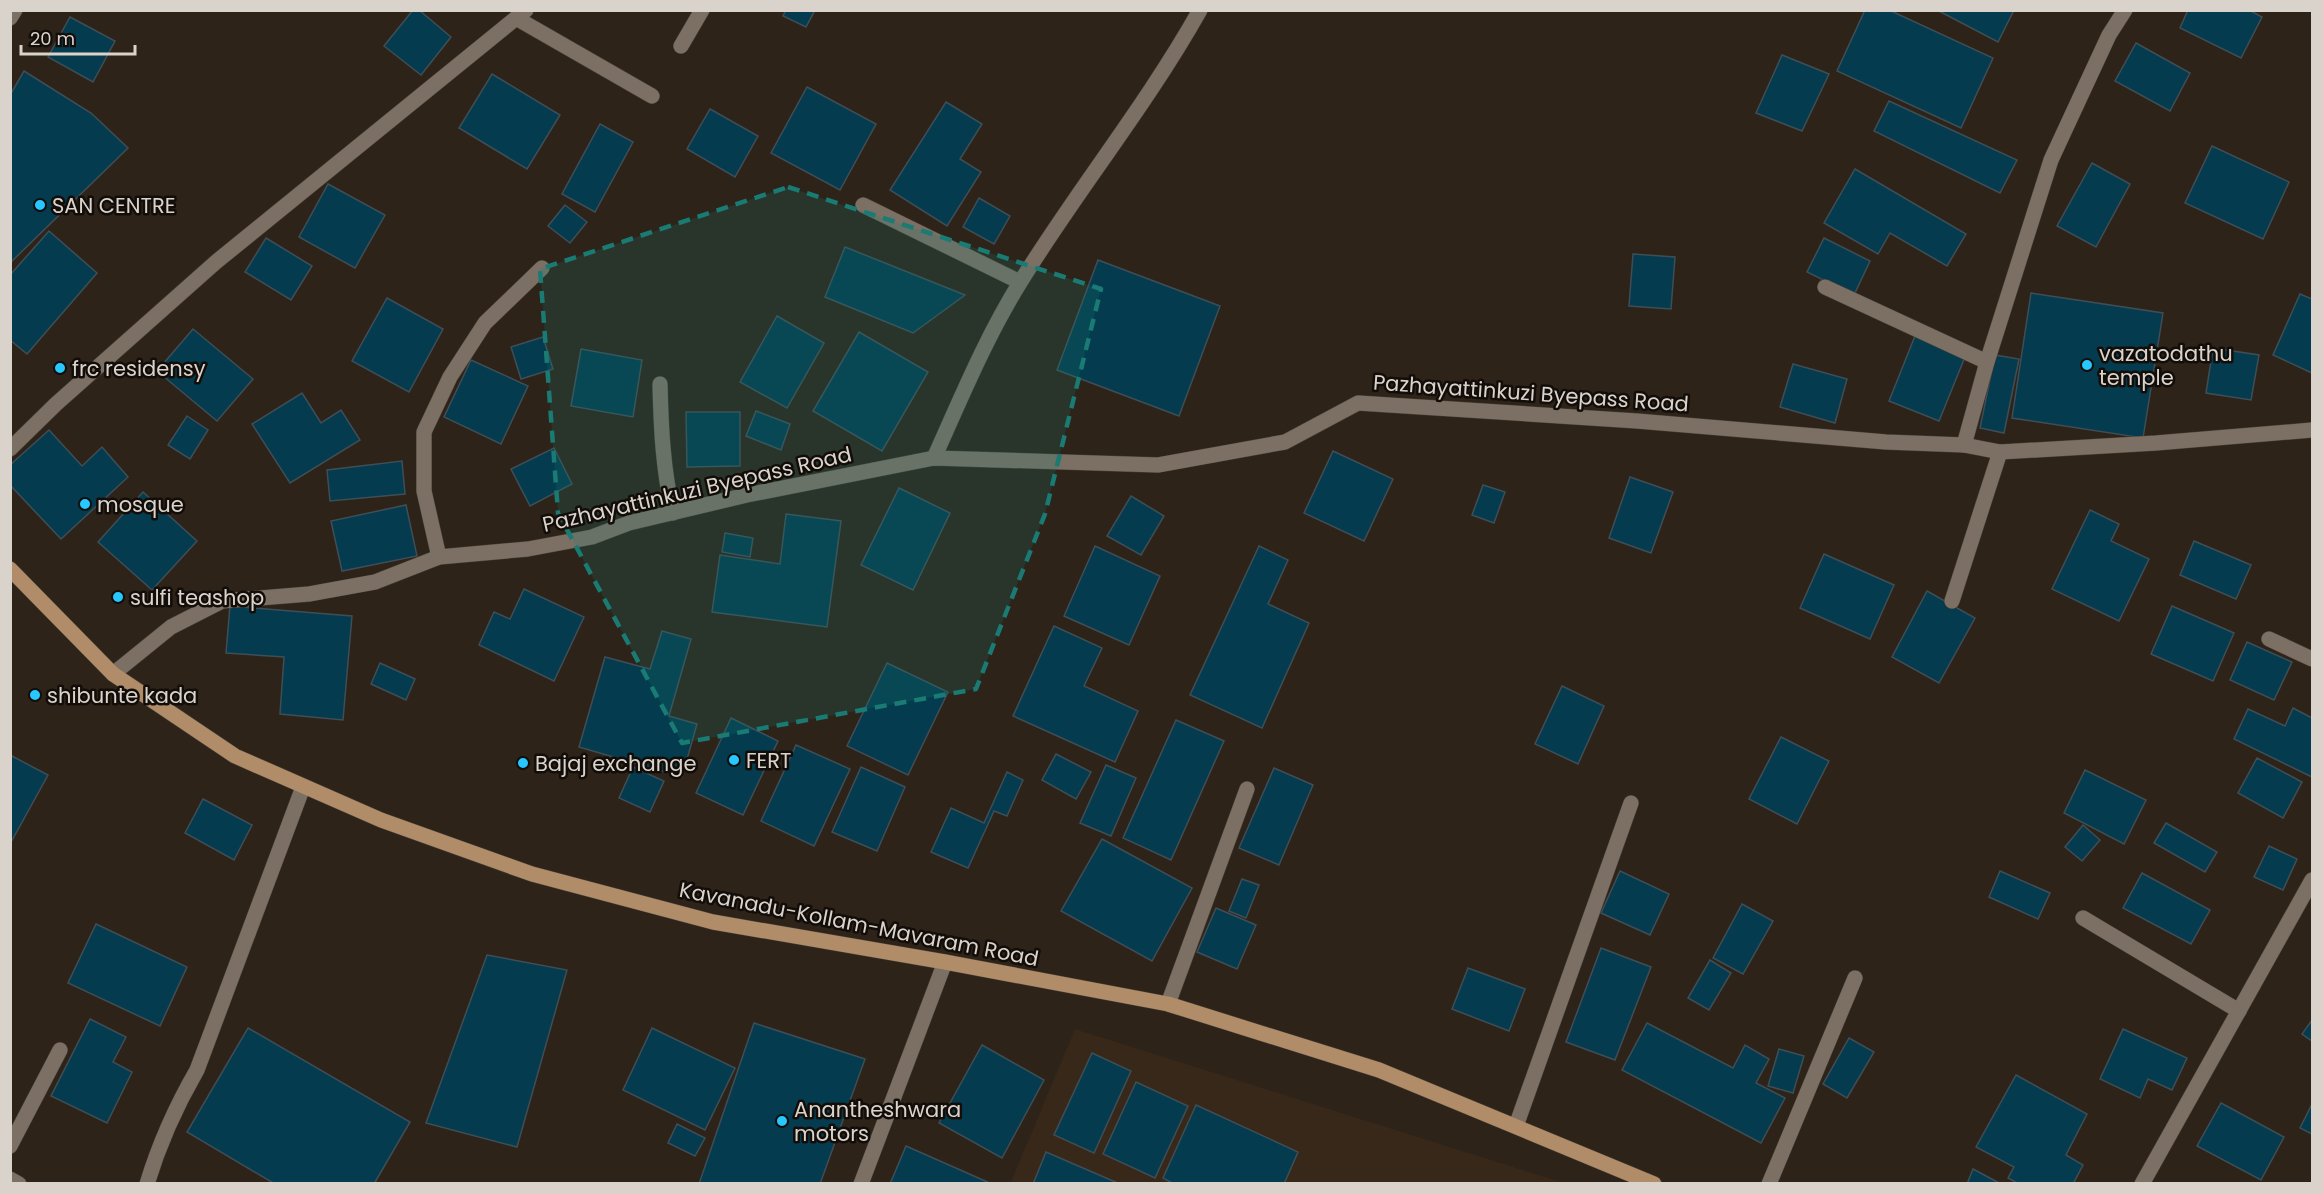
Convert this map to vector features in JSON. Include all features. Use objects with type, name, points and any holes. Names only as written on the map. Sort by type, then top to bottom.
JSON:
[{"type":"main road","name":"Kavanadu-Kollam-Mavaram Road","points":[[10,569],[113,674],[235,756],[381,820],[531,874],[713,922],[1168,1004],[1379,1070],[1654,1184]]},
{"type":"street","points":[[10,18],[15,10]]},
{"type":"street","points":[[681,46],[702,10]]},
{"type":"street","points":[[934,458],[981,355],[1020,282],[1171,63],[1200,10]]},
{"type":"street","points":[[1964,445],[1987,362],[2050,160],[2109,35],[2125,10]]},
{"type":"street","points":[[10,449],[56,404],[216,262],[521,14],[652,96]]},
{"type":"street","points":[[864,206],[1020,282]]},
{"type":"street","points":[[439,557],[424,491],[424,432],[450,377],[485,323],[542,268]]},
{"type":"street","points":[[1825,287],[1987,362]]},
{"type":"street","points":[[660,384],[662,443],[673,513]]},
{"type":"street","name":"Pazhayattinkuzi Byepass Road","points":[[113,674],[171,627],[222,601],[309,594],[375,582],[439,557],[550,545],[592,537],[629,523],[747,495],[934,458],[1158,465],[1285,442],[1358,403],[1637,421],[1886,442],[1964,445],[2000,452],[2156,443],[2313,430]]},
{"type":"street","points":[[1952,601],[2000,452]]},
{"type":"street","points":[[2269,639],[2313,659]]},
{"type":"street","points":[[147,1184],[158,1147],[173,1112],[197,1070],[303,786]]},
{"type":"street","points":[[1168,1004],[1247,789]]},
{"type":"street","points":[[1516,1126],[1631,803]]},
{"type":"street","points":[[2142,1184],[2313,880]]},
{"type":"street","points":[[2083,918],[2239,1011]]},
{"type":"street","points":[[861,1184],[945,962]]},
{"type":"street","points":[[1769,1184],[1855,978]]},
{"type":"street","points":[[10,1146],[60,1050]]},
{"type":"street","points":[[10,1179],[19,1184]]},
{"type":"highlighted area","points":[[788,187],[1101,289],[1045,514],[976,689],[682,743],[558,513],[540,269]]},
{"type":"shaded area","points":[[1075,1029],[1564,1183],[1010,1184]]},
{"type":"building","points":[[413,10],[419,10],[451,37],[421,75],[384,46]]},
{"type":"building","points":[[786,10],[815,10],[806,27],[783,16]]},
{"type":"building","points":[[1865,10],[1889,10],[1993,58],[1961,128],[1837,71]]},
{"type":"building","points":[[1937,10],[2014,10],[1998,42]]},
{"type":"building","points":[[2188,10],[2249,10],[2262,17],[2241,58],[2180,28]]},
{"type":"building","points":[[70,17],[115,41],[93,82],[48,57]]},
{"type":"building","points":[[2136,43],[2190,73],[2170,111],[2115,81]]},
{"type":"building","points":[[1782,55],[1829,74],[1802,131],[1756,113]]},
{"type":"building","name":"SAN CENTRE","points":[[24,71],[91,113],[128,148],[10,263],[10,95]]},
{"type":"building","points":[[492,74],[560,115],[527,169],[459,128]]},
{"type":"building","points":[[807,87],[876,124],[840,190],[771,153]]},
{"type":"building","points":[[1889,101],[2017,160],[2000,193],[1874,131]]},
{"type":"building","points":[[946,102],[982,124],[960,159],[981,172],[947,226],[890,190]]},
{"type":"building","points":[[710,109],[758,136],[735,177],[687,149]]},
{"type":"building","points":[[600,124],[633,142],[595,212],[562,194]]},
{"type":"building","points":[[2212,146],[2289,182],[2263,239],[2185,203]]},
{"type":"building","points":[[2092,163],[2130,184],[2096,247],[2057,226]]},
{"type":"building","points":[[1855,169],[1966,234],[1947,266],[1890,233],[1878,254],[1824,223]]},
{"type":"building","points":[[328,184],[385,215],[355,268],[299,237]]},
{"type":"building","points":[[979,198],[1010,216],[994,244],[963,227]]},
{"type":"building","points":[[565,205],[587,222],[570,243],[548,226]]},
{"type":"building","points":[[49,231],[97,273],[27,354],[10,340],[10,275]]},
{"type":"building","points":[[266,238],[312,266],[291,300],[245,272]]},
{"type":"building","points":[[1824,238],[1870,261],[1854,295],[1807,272]]},
{"type":"building","points":[[845,247],[965,295],[913,333],[825,297]]},
{"type":"building","points":[[1633,254],[1675,257],[1671,309],[1629,306]]},
{"type":"building","points":[[1098,260],[1220,306],[1179,416],[1057,370]]},
{"type":"building","name":"vazatodathu temple","points":[[2031,293],[2163,313],[2143,438],[2012,418]]},
{"type":"building","points":[[2300,294],[2312,299],[2312,373],[2273,355]]},
{"type":"building","points":[[387,298],[443,329],[409,392],[352,361]]},
{"type":"building","points":[[777,316],[824,343],[787,408],[740,382]]},
{"type":"building","points":[[193,329],[253,379],[217,421],[157,371]]},
{"type":"building","points":[[859,332],[928,372],[882,451],[813,411]]},
{"type":"building","points":[[1915,336],[1965,357],[1939,421],[1889,401]]},
{"type":"building","points":[[543,337],[553,369],[521,379],[511,347]]},
{"type":"building","points":[[2213,348],[2259,355],[2251,400],[2206,393]]},
{"type":"building","points":[[581,349],[642,360],[633,417],[571,406]]},
{"type":"building","points":[[1995,355],[2019,359],[2004,433],[1980,428]]},
{"type":"building","points":[[471,360],[528,386],[501,444],[444,417]]},
{"type":"building","points":[[1793,364],[1847,379],[1835,423],[1780,407]]},
{"type":"building","points":[[302,393],[321,423],[341,410],[360,440],[290,483],[252,424]]},
{"type":"building","points":[[756,411],[790,424],[781,450],[746,436]]},
{"type":"building","points":[[686,412],[740,412],[740,466],[687,467]]},
{"type":"building","points":[[187,416],[208,430],[190,459],[168,445]]},
{"type":"building","points":[[49,430],[82,466],[102,447],[128,477],[61,539],[10,485],[10,465]]},
{"type":"building","points":[[554,448],[572,484],[530,506],[511,469]]},
{"type":"building","points":[[1333,451],[1393,479],[1364,541],[1304,513]]},
{"type":"building","points":[[402,461],[405,494],[330,501],[327,470]]},
{"type":"building","points":[[1630,477],[1673,492],[1651,553],[1609,538]]},
{"type":"building","points":[[1483,485],[1505,492],[1494,523],[1472,515]]},
{"type":"building","points":[[899,488],[950,513],[913,590],[861,565]]},
{"type":"building","points":[[143,492],[197,541],[152,590],[98,542]]},
{"type":"building","points":[[1131,496],[1164,516],[1141,555],[1107,536]]},
{"type":"building","points":[[406,505],[417,556],[342,571],[331,521]]},
{"type":"building","points":[[2090,510],[2119,524],[2111,541],[2149,559],[2119,621],[2052,589]]},
{"type":"building","points":[[786,514],[841,521],[827,627],[712,612],[720,555],[780,564]]},
{"type":"building","points":[[725,533],[753,538],[750,557],[722,552]]},
{"type":"building","points":[[2194,541],[2251,565],[2236,599],[2180,575]]},
{"type":"building","points":[[1095,546],[1160,576],[1129,645],[1064,616]]},
{"type":"building","points":[[1259,546],[1288,560],[1268,604],[1309,623],[1262,728],[1190,695]]},
{"type":"building","points":[[1824,554],[1894,585],[1870,639],[1800,608]]},
{"type":"building","points":[[524,589],[584,617],[554,681],[479,645],[494,612],[510,619]]},
{"type":"building","points":[[1927,591],[1975,618],[1939,683],[1892,657]]},
{"type":"building","points":[[230,606],[352,616],[343,720],[280,714],[284,657],[226,653]]},
{"type":"building","points":[[2172,606],[2234,633],[2213,681],[2151,654]]},
{"type":"building","points":[[1054,626],[1102,648],[1084,686],[1138,711],[1115,762],[1013,716]]},
{"type":"building","points":[[662,631],[691,639],[669,716],[697,724],[682,777],[579,747],[605,657],[650,669]]},
{"type":"building","points":[[2247,642],[2292,662],[2274,700],[2230,680]]},
{"type":"building","points":[[380,663],[415,679],[406,700],[371,684]]},
{"type":"building","points":[[887,663],[948,692],[908,775],[847,746]]},
{"type":"building","points":[[1562,686],[1604,706],[1578,764],[1535,744]]},
{"type":"building","points":[[2293,708],[2312,718],[2312,777],[2234,739],[2248,709],[2285,726]]},
{"type":"building","points":[[731,718],[778,741],[743,815],[696,793]]},
{"type":"building","points":[[1176,720],[1224,741],[1171,860],[1123,838]]},
{"type":"building","points":[[1781,737],[1829,761],[1797,824],[1749,799]]},
{"type":"building","points":[[796,745],[850,769],[814,846],[761,821]]},
{"type":"building","points":[[1056,754],[1091,772],[1076,799],[1042,780]]},
{"type":"building","points":[[10,755],[48,775],[10,844]]},
{"type":"building","points":[[2257,758],[2302,782],[2283,818],[2238,793]]},
{"type":"building","points":[[1106,765],[1136,778],[1111,836],[1080,823]]},
{"type":"building","points":[[633,767],[664,781],[650,812],[619,798]]},
{"type":"building","points":[[861,767],[905,787],[877,851],[832,832]]},
{"type":"building","points":[[1274,768],[1313,785],[1279,865],[1239,848]]},
{"type":"building","points":[[2085,770],[2146,800],[2124,844],[2064,813]]},
{"type":"building","points":[[1007,772],[1023,780],[1007,816],[994,811],[968,868],[931,852],[951,808],[984,823]]},
{"type":"building","points":[[203,799],[252,825],[234,860],[185,833]]},
{"type":"building","points":[[2166,823],[2217,852],[2205,872],[2154,843]]},
{"type":"building","points":[[2083,825],[2100,840],[2082,861],[2065,847]]},
{"type":"building","points":[[1102,839],[1192,888],[1152,961],[1061,911]]},
{"type":"building","points":[[2269,846],[2297,859],[2283,890],[2254,877]]},
{"type":"building","points":[[1620,871],[1669,894],[1650,935],[1601,913]]},
{"type":"building","points":[[2000,871],[2050,893],[2038,919],[1989,897]]},
{"type":"building","points":[[2142,873],[2210,910],[2191,944],[2123,908]]},
{"type":"building","points":[[1242,879],[1259,885],[1246,918],[1229,911]]},
{"type":"building","points":[[1742,904],[1773,921],[1743,974],[1713,958]]},
{"type":"building","points":[[1216,908],[1256,925],[1237,969],[1197,952]]},
{"type":"building","points":[[96,924],[187,967],[160,1026],[68,983]]},
{"type":"building","points":[[1601,948],[1651,967],[1615,1060],[1566,1042]]},
{"type":"building","points":[[487,955],[567,970],[517,1147],[426,1123]]},
{"type":"building","points":[[1710,960],[1731,973],[1709,1010],[1688,998]]},
{"type":"building","points":[[1468,968],[1525,989],[1509,1031],[1452,1009]]},
{"type":"building","points":[[90,1019],[126,1037],[113,1062],[132,1072],[107,1123],[51,1096]]},
{"type":"building","points":[[2312,1020],[2312,1041],[2302,1034]]},
{"type":"building","name":"Anantheshwara motors","points":[[754,1023],[865,1059],[820,1184],[699,1184]]},
{"type":"building","points":[[1647,1023],[1733,1068],[1745,1045],[1769,1059],[1756,1083],[1785,1098],[1761,1143],[1622,1070]]},
{"type":"building","points":[[248,1028],[410,1122],[374,1184],[275,1184],[187,1132]]},
{"type":"building","points":[[652,1028],[735,1068],[705,1130],[623,1090]]},
{"type":"building","points":[[2123,1029],[2187,1058],[2172,1090],[2148,1079],[2140,1098],[2100,1079]]},
{"type":"building","points":[[1849,1038],[1874,1052],[1847,1098],[1823,1084]]},
{"type":"building","points":[[982,1045],[1044,1080],[1002,1158],[939,1123]]},
{"type":"building","points":[[1779,1049],[1804,1056],[1793,1093],[1768,1086]]},
{"type":"building","points":[[1092,1053],[1131,1071],[1094,1153],[1054,1135]]},
{"type":"building","points":[[2016,1075],[2087,1114],[2066,1155],[2083,1165],[2073,1184],[2019,1184],[2008,1178],[2014,1167],[1976,1147]]},
{"type":"building","points":[[1136,1082],[1188,1106],[1155,1178],[1103,1154]]},
{"type":"building","points":[[2221,1103],[2284,1137],[2261,1180],[2197,1146]]},
{"type":"building","points":[[2312,1104],[2312,1134],[2300,1128]]},
{"type":"building","points":[[1196,1105],[1298,1152],[1284,1184],[1174,1184],[1163,1178]]},
{"type":"building","points":[[677,1124],[705,1138],[695,1156],[668,1143]]},
{"type":"building","points":[[906,1146],[992,1184],[890,1184]]},
{"type":"building","points":[[1046,1152],[1120,1184],[1033,1184]]},
{"type":"building","points":[[1973,1169],[2001,1184],[1967,1184]]},
{"type":"place","name":"SAN CENTRE","points":[[40,205]]},
{"type":"place","name":"vazatodathu temple","points":[[2087,365]]},
{"type":"place","name":"frc residensy","points":[[60,368]]},
{"type":"place","name":"mosque","points":[[85,504]]},
{"type":"place","name":"sulfi teashop","points":[[118,597]]},
{"type":"place","name":"shibunte kada","points":[[35,695]]},
{"type":"place","name":"FERT","points":[[734,760]]},
{"type":"place","name":"Bajaj exchange","points":[[523,763]]},
{"type":"place","name":"Anantheshwara motors","points":[[782,1121]]}]
